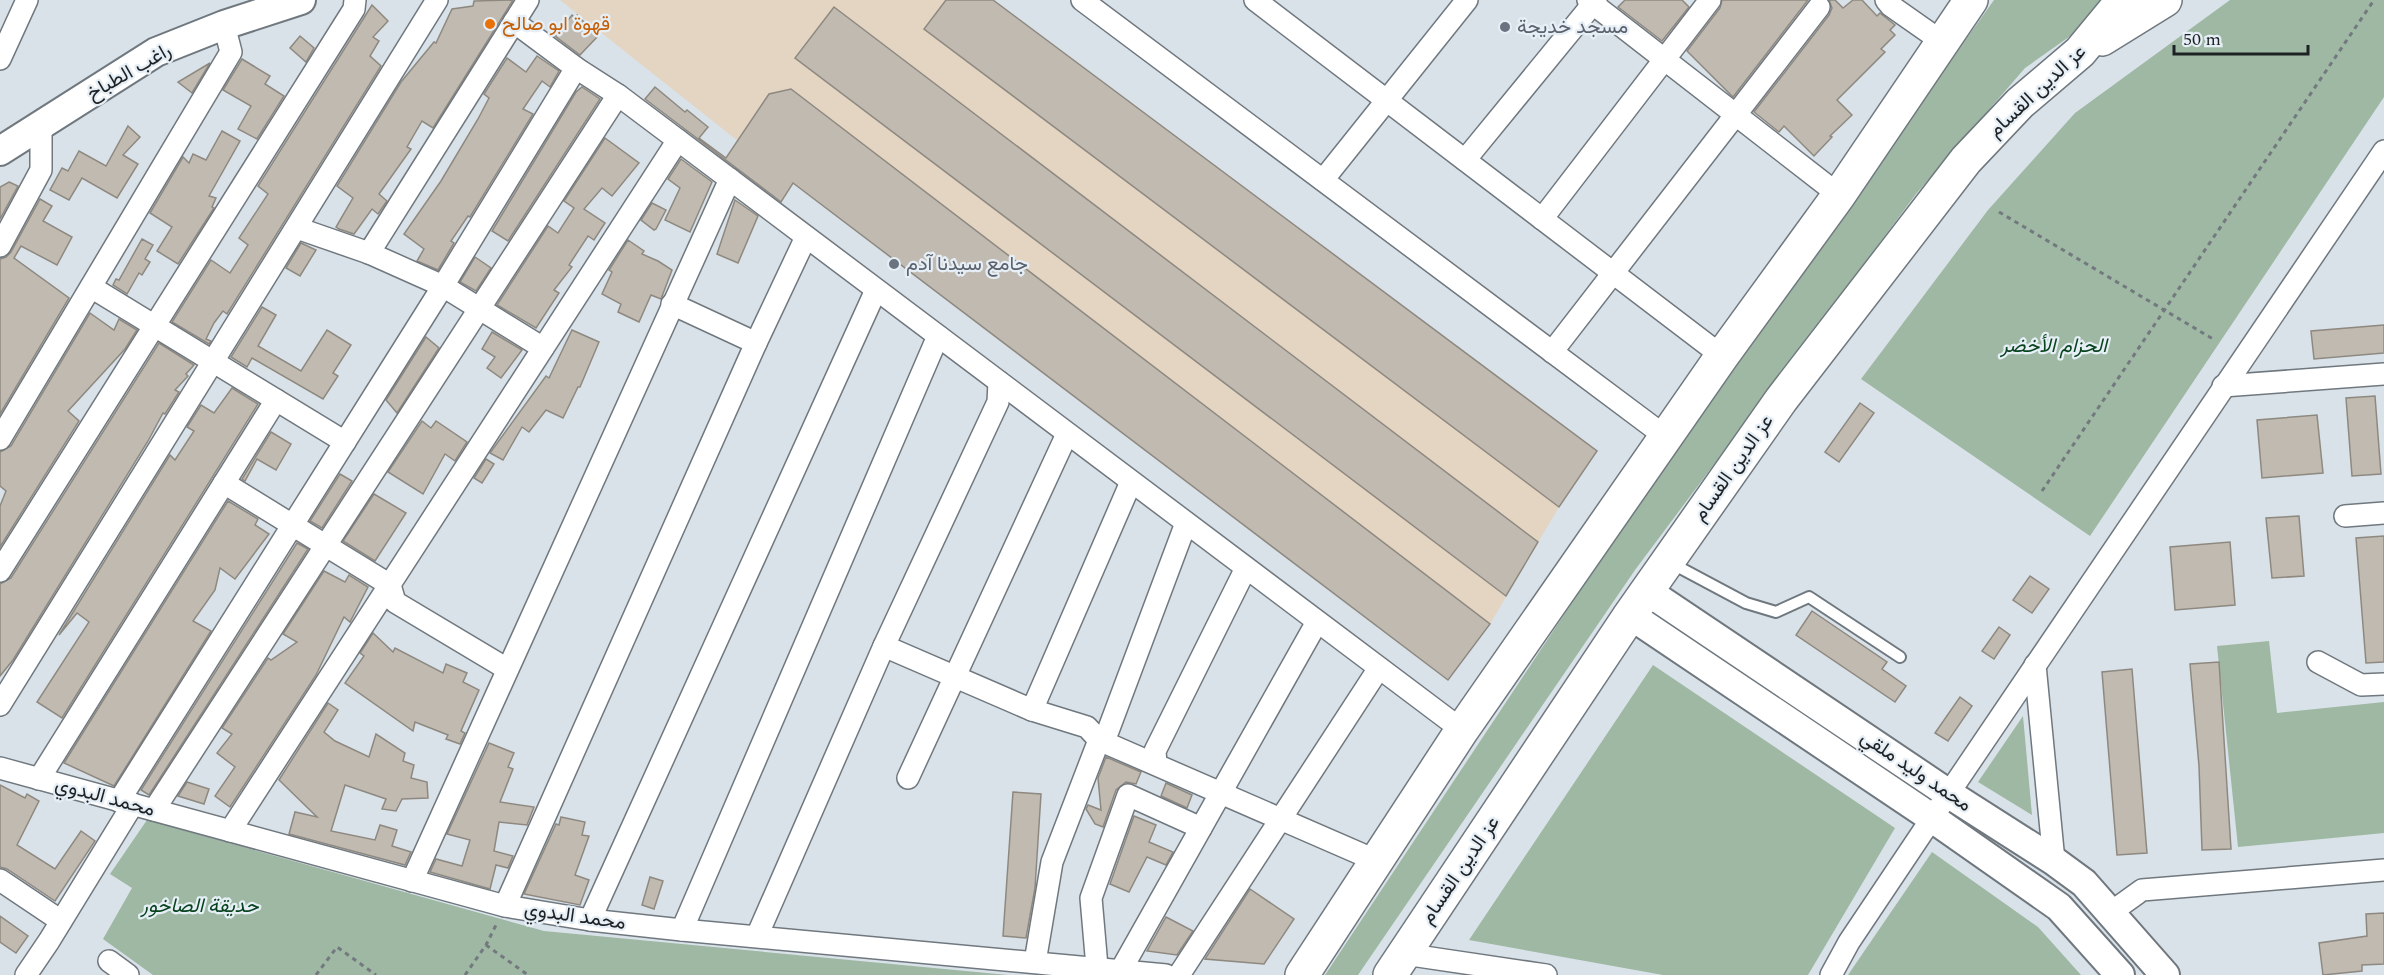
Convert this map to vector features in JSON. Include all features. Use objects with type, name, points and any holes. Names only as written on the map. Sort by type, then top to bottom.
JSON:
[{"type":"highway","points":[[1302,975],[1462,729],[1722,356],[1839,195],[1941,41],[1971,0]]},
{"type":"highway","name":"عز الدين القسام","points":[[1397,964],[1638,603],[1781,400],[1966,160],[2020,103],[2080,52],[2123,0]]},
{"type":"highway","points":[[2080,52],[2165,0]]},
{"type":"street","points":[[0,59],[27,0]]},
{"type":"street","name":"راغب الطباخ","points":[[0,151],[156,52],[224,25],[301,0]]},
{"type":"street","points":[[0,571],[354,9],[355,0]]},
{"type":"street","points":[[0,705],[437,0]]},
{"type":"street","points":[[369,253],[528,0]]},
{"type":"street","points":[[1082,0],[1665,437]]},
{"type":"street","points":[[1255,0],[1722,356]]},
{"type":"street","points":[[1323,180],[1385,99],[1467,0]]},
{"type":"street","points":[[1542,219],[1710,0]]},
{"type":"street","points":[[1886,0],[1891,6],[1941,41]]},
{"type":"street","points":[[1466,160],[1592,1],[1664,60],[1839,195]]},
{"type":"street","points":[[1552,352],[1819,8]]},
{"type":"street","points":[[514,21],[576,68],[618,95],[1462,729]]},
{"type":"street","points":[[0,439],[231,52],[224,25]]},
{"type":"street","points":[[26,975],[61,921],[126,802],[292,525],[443,286],[576,68]]},
{"type":"street","points":[[154,810],[618,95]]},
{"type":"street","points":[[0,246],[41,170],[41,125]]},
{"type":"street","points":[[230,831],[678,140]]},
{"type":"street","points":[[1831,975],[1849,942],[1948,794],[2384,151]]},
{"type":"street","points":[[412,880],[730,179]]},
{"type":"street","points":[[2361,185],[2384,183]]},
{"type":"street","points":[[297,228],[369,253],[443,286],[543,348]]},
{"type":"street","points":[[505,906],[756,343],[806,237]]},
{"type":"street","points":[[91,287],[345,442]]},
{"type":"street","points":[[590,920],[876,290]]},
{"type":"street","points":[[672,304],[756,343]]},
{"type":"street","points":[[682,930],[938,336]]},
{"type":"street","points":[[2223,386],[2384,374]]},
{"type":"street","points":[[757,936],[884,646],[998,402],[999,382]]},
{"type":"street","points":[[39,779],[276,400]]},
{"type":"street","points":[[908,778],[1068,434]]},
{"type":"street","points":[[1032,711],[1131,482]]},
{"type":"street","points":[[225,483],[390,585],[395,602],[507,669]]},
{"type":"street","points":[[2345,516],[2384,513]]},
{"type":"street","points":[[1035,962],[1052,862],[1099,740],[1108,731],[1186,523]]},
{"type":"street","points":[[1156,764],[1155,751],[1246,568]]},
{"type":"street","name":"محمد وليد ملقي","points":[[1638,603],[2054,861],[2084,883],[2165,975]]},
{"type":"street","name":"محمد وليد ملقي","points":[[1638,603],[1932,818],[2059,907],[2120,975]]},
{"type":"street","points":[[1121,970],[1317,622]]},
{"type":"street","points":[[884,646],[1032,711],[1087,727],[1099,740],[1377,861]]},
{"type":"street","points":[[2318,662],[2361,685],[2384,684]]},
{"type":"street","points":[[2035,665],[2054,861]]},
{"type":"street","points":[[1172,975],[1281,819],[1379,668]]},
{"type":"street","name":"محمد البدوي","points":[[0,768],[505,906],[590,920],[682,930],[1172,975]]},
{"type":"street","points":[[1097,968],[1091,898],[1128,795],[1201,828]]},
{"type":"street","points":[[2110,913],[2142,890],[2384,870]]},
{"type":"street","points":[[0,880],[61,921]]},
{"type":"street","points":[[109,961],[128,975]]},
{"type":"street","points":[[1397,964],[1546,975]]},
{"type":"lane","points":[[1668,561],[1746,603],[1776,612],[1809,597],[1900,657]]},
{"type":"path","points":[[2042,490],[2374,0]]},
{"type":"path","points":[[1999,212],[2213,339]]},
{"type":"path","points":[[465,975],[486,945],[505,906]]},
{"type":"path","points":[[486,945],[528,975]]},
{"type":"path","points":[[316,975],[337,947],[376,975]]},
{"type":"shaded area","points":[[560,0],[993,0],[1597,451],[1559,507],[1490,624],[1448,680],[738,141]]},
{"type":"green space","points":[[1994,0],[2109,0],[2107,10],[2025,68],[1916,194],[1635,570],[1358,975],[1325,975],[1678,443]]},
{"type":"green space","name":"الحزام الأخضر","points":[[2230,0],[2384,0],[2384,97],[2090,536],[1861,379],[1988,210],[2075,113]]},
{"type":"green space","points":[[2269,641],[2277,713],[2384,702],[2384,833],[2238,847],[2217,646]]},
{"type":"green space","points":[[1653,665],[1895,828],[1808,975],[1663,975],[1469,940]]},
{"type":"green space","points":[[2023,716],[2032,815],[1978,782]]},
{"type":"green space","name":"حديقة الصاخور","points":[[147,820],[544,931],[1008,975],[153,975],[103,939],[132,888],[110,874]]},
{"type":"green space","points":[[1932,852],[2038,927],[2081,975],[1848,975]]},
{"type":"building","points":[[513,0],[433,128],[422,121],[407,147],[411,149],[379,194],[387,201],[378,214],[372,209],[354,234],[336,227],[353,198],[337,186],[401,82],[434,42],[436,43],[452,9],[473,6],[474,1]]},
{"type":"building","points":[[946,0],[993,0],[1597,451],[1559,507],[924,29]]},
{"type":"building","points":[[1625,0],[1682,0],[1689,7],[1662,41],[1618,7]]},
{"type":"building","points":[[1722,0],[1808,0],[1733,97],[1687,51],[1720,8]]},
{"type":"building","points":[[1829,0],[1835,0],[1843,8],[1853,0],[1862,0],[1877,16],[1880,13],[1895,25],[1890,30],[1895,35],[1881,49],[1885,52],[1837,100],[1852,115],[1830,136],[1832,137],[1814,156],[1784,126],[1779,132],[1754,112],[1829,15],[1832,8]]},
{"type":"building","points":[[372,5],[388,21],[373,37],[379,41],[370,56],[381,66],[227,314],[223,311],[214,323],[206,339],[211,341],[209,344],[172,322],[211,260],[230,273],[248,245],[239,238],[268,194],[258,186]]},
{"type":"building","points":[[834,7],[1538,542],[1506,596],[795,58]]},
{"type":"building","points":[[572,15],[574,17],[577,15],[598,36],[580,55],[555,36]]},
{"type":"building","points":[[300,36],[314,48],[306,62],[290,48]]},
{"type":"building","points":[[537,56],[559,71],[550,87],[542,81],[523,109],[533,114],[470,217],[468,216],[451,241],[454,243],[438,270],[417,261],[424,249],[404,234],[441,181],[478,119],[489,98],[484,94],[507,58],[526,72]]},
{"type":"building","points":[[242,59],[270,76],[265,84],[284,96],[257,139],[238,129],[251,106],[223,90]]},
{"type":"building","points":[[210,63],[192,93],[178,82]]},
{"type":"building","points":[[582,87],[600,99],[508,241],[492,231],[576,92]]},
{"type":"building","points":[[655,87],[685,112],[687,110],[708,127],[699,138],[726,158],[769,94],[791,89],[1490,624],[1448,680],[793,183],[781,202],[645,99]]},
{"type":"building","points":[[128,126],[140,137],[123,155],[138,164],[117,198],[82,178],[69,200],[50,190],[62,168],[68,171],[79,151],[106,166]]},
{"type":"building","points":[[222,131],[240,141],[209,196],[216,198],[212,207],[214,208],[178,264],[157,251],[172,227],[150,213],[183,157],[189,163],[193,154],[206,160]]},
{"type":"building","points":[[605,138],[639,163],[612,196],[602,188],[584,209],[605,223],[594,240],[588,236],[569,265],[572,267],[554,290],[559,293],[536,328],[497,305],[548,226],[558,233],[574,208],[564,201]]},
{"type":"building","points":[[681,159],[712,182],[690,232],[665,220],[680,188],[668,179]]},
{"type":"building","points":[[9,182],[18,186],[0,219],[0,187]]},
{"type":"building","points":[[40,199],[52,206],[43,221],[72,237],[57,265],[21,246],[14,258],[69,298],[0,414],[0,259],[11,252]]},
{"type":"building","points":[[735,200],[758,216],[738,263],[717,254]]},
{"type":"building","points":[[652,203],[666,210],[654,230],[641,220]]},
{"type":"building","points":[[142,239],[153,245],[145,259],[150,262],[142,275],[139,273],[127,294],[113,285],[116,279],[119,280]]},
{"type":"building","points":[[628,240],[644,251],[642,254],[672,270],[661,299],[651,295],[639,322],[618,312],[621,304],[602,294],[612,272],[609,270]]},
{"type":"building","points":[[301,243],[316,250],[300,276],[286,268]]},
{"type":"building","points":[[475,257],[491,268],[476,291],[460,282]]},
{"type":"building","points":[[262,307],[276,315],[258,346],[301,371],[327,330],[351,345],[333,373],[338,376],[323,399],[252,358],[247,367],[231,357]]},
{"type":"building","points":[[90,313],[114,330],[119,319],[137,330],[125,349],[68,411],[79,421],[0,547],[0,506],[6,491],[0,486],[0,452],[11,446]]},
{"type":"building","points":[[2384,325],[2384,353],[2314,359],[2311,331]]},
{"type":"building","points":[[572,330],[599,342],[580,387],[563,418],[546,410],[529,432],[522,427],[503,460],[490,453],[546,376],[549,378]]},
{"type":"building","points":[[492,332],[522,350],[501,378],[487,368],[495,357],[482,349]]},
{"type":"building","points":[[426,337],[439,348],[397,413],[386,400]]},
{"type":"building","points":[[159,343],[194,365],[186,374],[188,376],[175,390],[179,392],[165,414],[163,413],[13,660],[0,676],[0,584],[11,578]]},
{"type":"building","points":[[232,388],[258,404],[62,718],[37,702],[89,622],[77,613],[59,635],[170,455],[175,460],[194,431],[187,427],[201,405],[214,413]]},
{"type":"building","points":[[2375,396],[2381,474],[2352,476],[2346,398]]},
{"type":"building","points":[[1860,403],[1874,413],[1839,462],[1825,452]]},
{"type":"building","points":[[2317,415],[2323,473],[2262,478],[2257,420]]},
{"type":"building","points":[[422,421],[431,428],[436,421],[467,442],[455,461],[445,454],[423,494],[388,472]]},
{"type":"building","points":[[271,432],[291,444],[276,470],[257,459],[245,481],[242,479]]},
{"type":"building","points":[[486,459],[494,464],[482,483],[474,478]]},
{"type":"building","points":[[340,474],[352,481],[322,528],[310,521]]},
{"type":"building","points":[[374,494],[406,513],[375,561],[343,541]]},
{"type":"building","points":[[228,501],[258,519],[255,525],[269,534],[235,579],[220,568],[215,590],[193,621],[211,631],[114,786],[64,763]]},
{"type":"building","points":[[2299,516],[2304,576],[2272,578],[2266,518]]},
{"type":"building","points":[[2384,536],[2384,662],[2366,663],[2356,538]]},
{"type":"building","points":[[2230,542],[2235,605],[2175,610],[2170,547]]},
{"type":"building","points":[[297,543],[308,549],[149,795],[141,790]]},
{"type":"building","points":[[324,571],[345,582],[349,575],[368,587],[350,622],[344,617],[316,675],[230,807],[215,796],[235,767],[217,753],[232,734],[222,728],[268,658],[271,660],[297,642],[283,634]]},
{"type":"building","points":[[2030,576],[2049,589],[2032,613],[2013,600]]},
{"type":"building","points":[[1812,611],[1887,662],[1882,669],[1906,686],[1895,702],[1796,635]]},
{"type":"building","points":[[1999,627],[2010,635],[1994,659],[1982,651]]},
{"type":"building","points":[[373,633],[393,652],[395,648],[443,673],[446,664],[467,673],[463,682],[479,690],[461,731],[465,733],[460,744],[446,739],[448,735],[415,722],[413,731],[345,683],[364,656],[360,653]]},
{"type":"building","points":[[2219,662],[2231,849],[2202,850],[2199,766],[2190,664]]},
{"type":"building","points":[[2132,669],[2147,853],[2117,855],[2102,672]]},
{"type":"building","points":[[1960,697],[1972,706],[1948,741],[1935,733]]},
{"type":"building","points":[[328,703],[338,710],[324,732],[335,741],[369,757],[376,734],[405,753],[403,761],[414,765],[411,778],[427,782],[428,798],[402,799],[396,811],[382,809],[386,799],[345,785],[331,831],[375,840],[380,825],[397,830],[392,846],[411,852],[405,865],[289,834],[295,812],[317,817],[279,780]]},
{"type":"building","points":[[489,743],[514,753],[508,767],[513,769],[500,802],[534,807],[527,825],[499,822],[494,851],[513,856],[508,868],[496,865],[490,889],[430,872],[436,859],[462,866],[470,840],[447,834]]},
{"type":"building","points":[[1106,757],[1141,772],[1136,784],[1126,782],[1116,790],[1103,827],[1095,824],[1086,809],[1088,805],[1101,810],[1098,778]]},
{"type":"building","points":[[187,782],[209,789],[204,804],[178,796]]},
{"type":"building","points":[[1166,783],[1192,795],[1187,808],[1161,796]]},
{"type":"building","points":[[0,785],[25,798],[27,794],[39,801],[17,845],[55,869],[81,831],[95,841],[55,901],[7,869],[0,867]]},
{"type":"building","points":[[1013,792],[1041,794],[1035,888],[1026,938],[1003,936]]},
{"type":"building","points":[[1134,816],[1156,825],[1149,842],[1173,852],[1166,865],[1147,857],[1129,892],[1110,884]]},
{"type":"building","points":[[561,817],[585,822],[582,835],[589,836],[575,875],[589,880],[580,905],[524,894]]},
{"type":"building","points":[[650,877],[663,881],[654,909],[642,905]]},
{"type":"building","points":[[1250,889],[1294,919],[1264,964],[1205,959]]},
{"type":"building","points":[[2384,913],[2384,964],[2362,965],[2362,971],[2323,975],[2319,943],[2367,936],[2366,914]]},
{"type":"building","points":[[0,916],[28,936],[16,953],[0,942]]},
{"type":"building","points":[[1166,917],[1193,931],[1177,955],[1147,951]]},
{"type":"place","name":"قهوة ابو صالح","points":[[490,24]]},
{"type":"place","name":"مسجد خديجة","points":[[1505,27]]},
{"type":"place","name":"جامع سيدنا آدم","points":[[894,264]]}]
